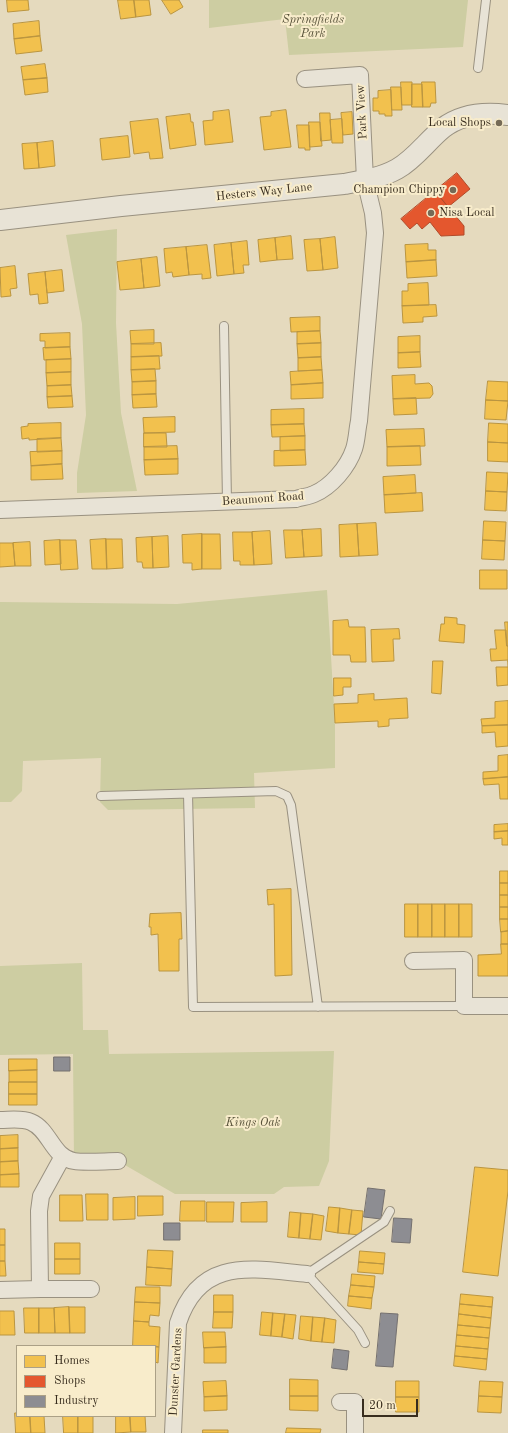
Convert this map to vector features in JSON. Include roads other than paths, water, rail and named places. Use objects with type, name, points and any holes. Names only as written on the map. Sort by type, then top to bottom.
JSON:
[{"type":"street","name":"Park View","points":[[305,79],[360,75],[365,180]]},
{"type":"street","name":"Hesters Way Lane","points":[[0,220],[121,206],[344,184],[365,180],[397,169],[419,153],[444,128],[466,116],[508,115]]},
{"type":"street","name":"Beaumont Road","points":[[0,510],[296,499],[314,494],[328,485],[338,475],[354,449],[359,422],[375,233],[373,213],[365,180]]},
{"type":"street","points":[[413,961],[464,960],[464,1006],[508,1006]]},
{"type":"street","points":[[0,1120],[19,1120],[31,1122],[42,1131],[56,1150],[74,1161],[118,1161]]},
{"type":"street","points":[[40,1289],[39,1212],[41,1196],[64,1156]]},
{"type":"street","name":"Dunster Gardens","points":[[172,1433],[178,1322],[189,1298],[198,1287],[221,1273],[234,1270],[248,1269],[307,1274]]},
{"type":"street","points":[[0,1290],[91,1289]]},
{"type":"street","points":[[340,1402],[355,1402],[355,1433]]},
{"type":"lane","points":[[478,68],[486,0]]},
{"type":"lane","points":[[224,326],[227,502]]},
{"type":"lane","points":[[101,796],[276,791],[288,796],[291,805],[318,1008]]},
{"type":"lane","points":[[188,794],[193,1008],[464,1006]]},
{"type":"lane","points":[[365,1343],[358,1330],[307,1274],[384,1222],[390,1211]]},
{"type":"place","name":"Local Shops","points":[[499,123]]},
{"type":"place","name":"Champion Chippy","points":[[453,190]]},
{"type":"place","name":"Nisa Local","points":[[431,213]]},
{"type":"park label","name":"Springfields Park","points":[[313,27]]},
{"type":"park label","name":"Kings Oak","points":[[253,1123]]}]
